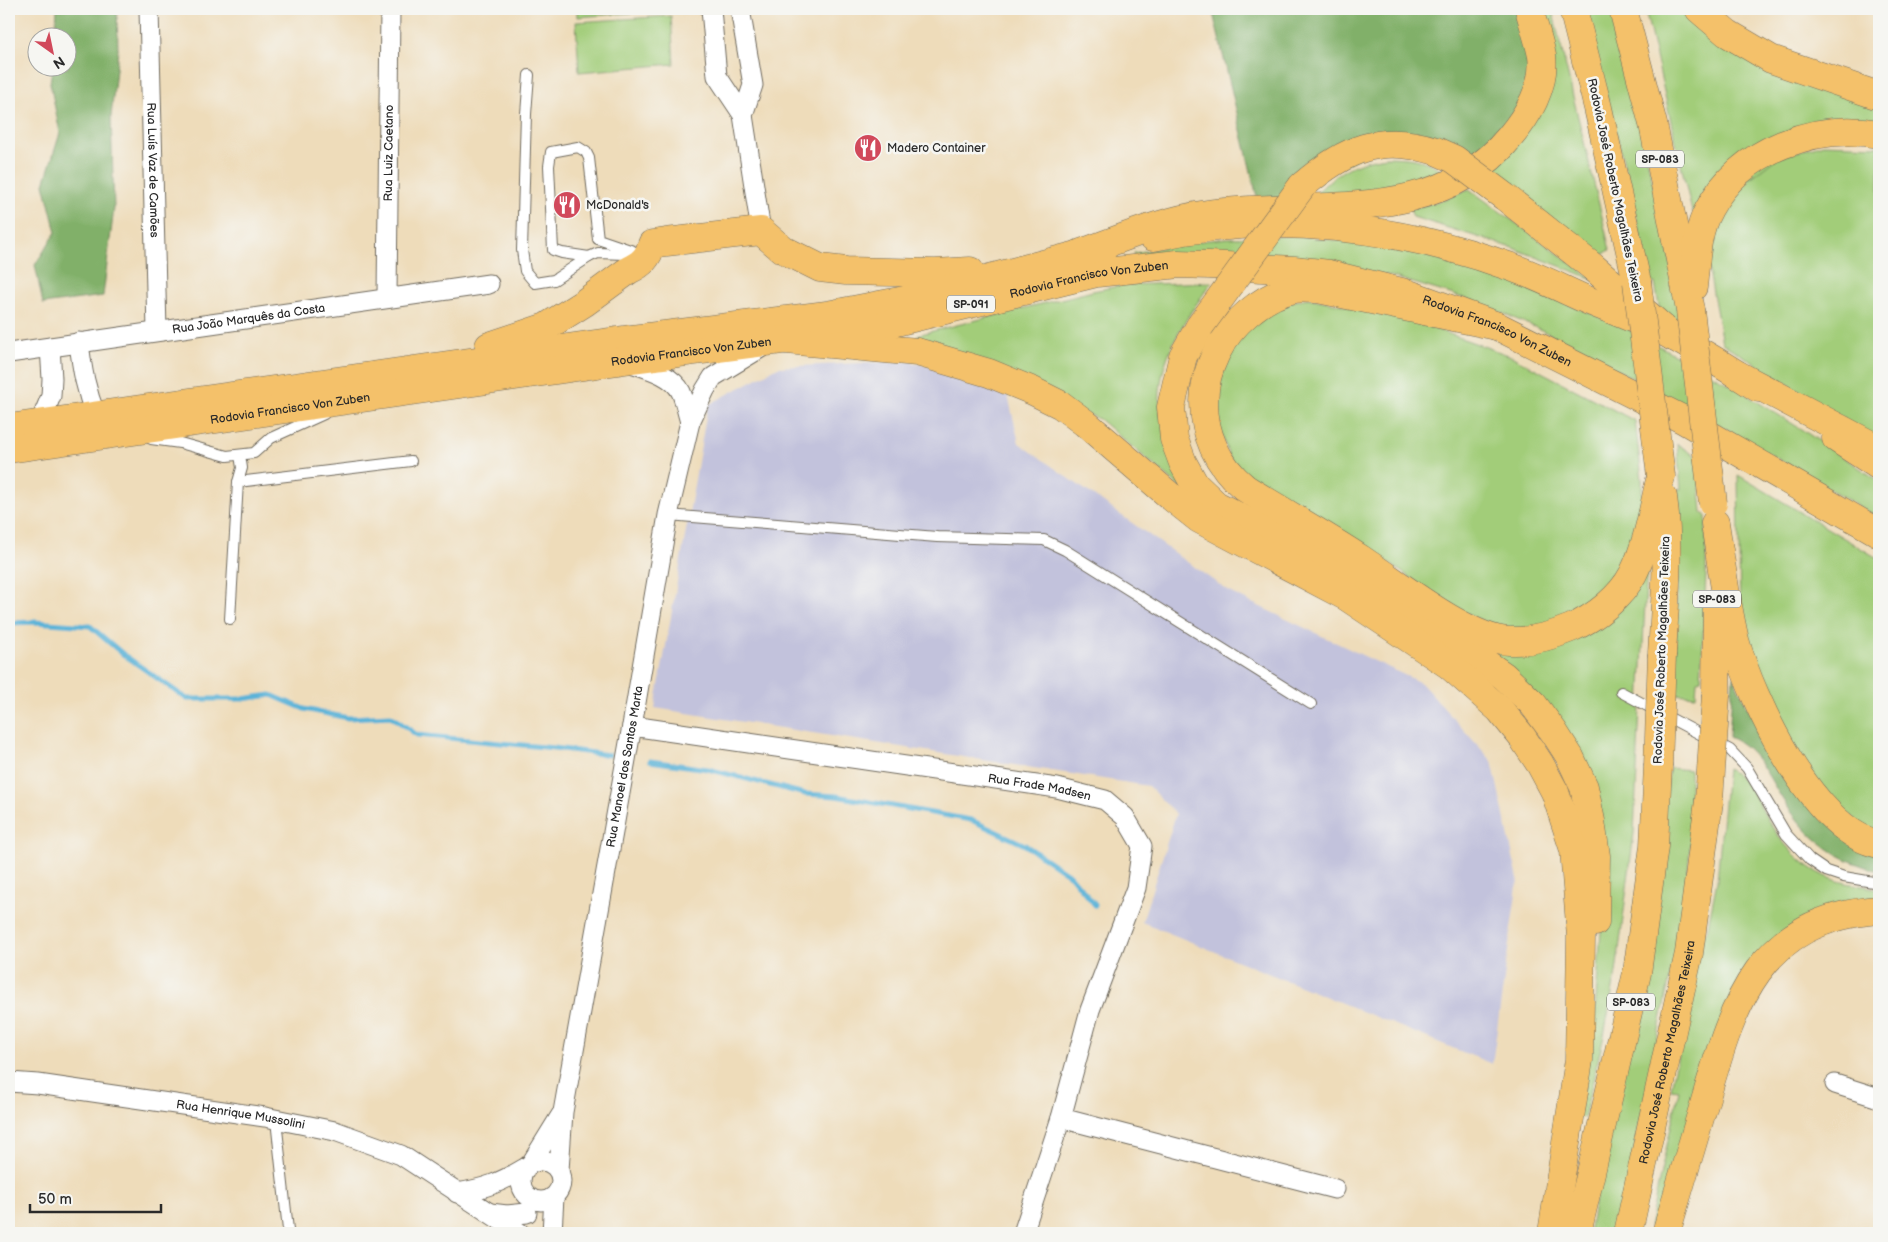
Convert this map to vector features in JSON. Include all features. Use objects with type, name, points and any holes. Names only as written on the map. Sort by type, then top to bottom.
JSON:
[{"type":"main road","points":[[1081,253],[1177,219],[1246,210],[1356,205],[1395,201],[1445,187],[1484,164],[1503,146],[1519,126],[1534,99],[1540,84],[1542,57],[1529,9]]},
{"type":"main road","name":"Rodovia José Roberto Magalhães Teixeira","points":[[1573,9],[1637,282],[1666,520],[1667,567],[1654,846],[1637,973],[1577,1233]]},
{"type":"main road","name":"Rodovia José Roberto Magalhães Teixeira","points":[[1623,9],[1653,124],[1690,310],[1714,513],[1717,599],[1716,695],[1709,801],[1689,952],[1628,1233]]},
{"type":"main road","points":[[1699,9],[1727,33],[1771,59],[1879,96]]},
{"type":"main road","points":[[1690,310],[1700,234],[1709,210],[1724,186],[1744,167],[1767,152],[1798,139],[1830,132],[1879,134]]},
{"type":"main road","points":[[1552,1233],[1591,979],[1596,893],[1596,856],[1592,821],[1584,787],[1570,758],[1554,732],[1533,704],[1504,676],[1468,651],[1330,564],[1216,505],[1195,485],[1183,463],[1174,439],[1171,407],[1183,356],[1200,326],[1302,186],[1331,162],[1349,153],[1368,147],[1404,143],[1436,150],[1454,159],[1593,267],[1673,337]]},
{"type":"main road","name":"Rodovia Francisco Von Zuben","points":[[367,388],[630,339],[827,315],[904,300],[1081,253],[1157,236],[1247,226],[1308,225],[1365,229],[1407,237],[1457,249],[1512,267],[1673,337],[1738,375],[1879,466]]},
{"type":"main road","points":[[367,388],[473,350],[546,327],[584,303],[648,256],[652,244],[761,231],[782,249],[820,268],[846,271],[935,273],[1019,270]]},
{"type":"main road","name":"Rodovia Francisco Von Zuben","points":[[9,449],[105,425],[367,388],[625,360],[868,329],[1097,273],[1178,264],[1294,270],[1329,274],[1406,293],[1498,326],[1682,419],[1879,533]]},
{"type":"main road","points":[[1498,326],[1345,293],[1318,289],[1296,289],[1275,296],[1256,306],[1238,321],[1225,337],[1210,370],[1205,386],[1204,407],[1206,424],[1216,452],[1233,478],[1274,506],[1359,558],[1455,622],[1486,636],[1508,641],[1535,639],[1558,634],[1581,624],[1599,612],[1617,595],[1632,576],[1639,558],[1661,476]]},
{"type":"main road","points":[[779,341],[918,352],[989,373],[1033,391],[1061,405],[1086,423],[1199,519],[1347,597],[1449,665],[1475,687],[1500,710],[1522,737],[1540,764],[1555,792],[1574,850],[1581,937],[1578,1060]]},
{"type":"main road","points":[[1738,375],[1879,449]]},
{"type":"main road","name":"Rodovia Francisco Von Zuben","points":[[9,428],[40,423],[105,425]]},
{"type":"main road","points":[[1714,513],[1735,638],[1756,701],[1782,750],[1816,800],[1847,830],[1879,844]]},
{"type":"main road","points":[[1666,1233],[1720,1049],[1747,987],[1760,968],[1780,946],[1806,928],[1829,919],[1856,912],[1879,910]]},
{"type":"street","name":"Rua Luís Vaz de Camões","points":[[149,9],[157,331]]},
{"type":"street","name":"Rua Luiz Caetano","points":[[387,297],[390,9]]},
{"type":"street","points":[[711,9],[717,76],[743,115],[761,231]]},
{"type":"street","points":[[740,9],[753,85],[743,115]]},
{"type":"street","name":"Rua João Marquês da Costa","points":[[9,353],[387,297],[489,284]]},
{"type":"street","name":"Rua Manoel dos Santos Marta","points":[[559,1170],[563,1112],[668,516],[690,422],[704,390],[713,377],[779,341]]},
{"type":"street","points":[[79,342],[87,394],[105,425]]},
{"type":"street","points":[[40,423],[51,396],[50,347]]},
{"type":"street","points":[[625,360],[672,381],[681,391],[690,422]]},
{"type":"street","name":"Rua Frade Madsen","points":[[632,726],[1057,788],[1105,800],[1126,817],[1142,846],[1136,888],[1090,1010],[1061,1118],[1023,1233]]},
{"type":"street","name":"Rua Henrique Mussolini","points":[[9,1082],[38,1084],[276,1120],[334,1131],[402,1155],[520,1233]]},
{"type":"street","points":[[1835,1084],[1879,1098]]},
{"type":"street","name":"Rua Manoel dos Santos Marta","points":[[528,1165],[563,1112]]},
{"type":"street","points":[[1061,1118],[1335,1189]]},
{"type":"street","points":[[458,1192],[484,1189],[506,1179],[528,1165],[542,1160],[551,1163],[559,1170],[562,1179],[561,1185],[554,1197],[552,1233]]},
{"type":"street","points":[[528,1165],[521,1177],[532,1233]]},
{"type":"street","points":[[527,1204],[535,1200],[545,1201],[554,1197]]},
{"type":"street","name":"Rua Henrique Mussolini","points":[[487,1212],[508,1215],[527,1204]]},
{"type":"lane","points":[[529,75],[521,234],[525,271],[535,283],[554,280],[598,253],[625,254],[634,266]]},
{"type":"lane","points":[[589,257],[552,250],[549,166],[551,152],[578,147],[586,152],[589,158],[598,238],[633,251],[634,266]]},
{"type":"lane","points":[[105,425],[227,456],[240,455],[254,453],[271,438],[367,388]]},
{"type":"lane","points":[[230,619],[238,482],[242,468],[240,455]]},
{"type":"lane","points":[[238,482],[411,461]]},
{"type":"lane","points":[[668,516],[928,536],[1044,540],[1065,550],[1311,704]]},
{"type":"lane","points":[[1621,692],[1730,750],[1747,768],[1786,834],[1810,860],[1826,871],[1844,877],[1879,883]]},
{"type":"lane","points":[[276,1120],[288,1230]]},
{"type":"shaded area","points":[[907,361],[1006,387],[1019,443],[1231,593],[1421,683],[1492,761],[1518,879],[1492,1064],[1142,922],[1176,814],[1148,786],[655,708],[708,405],[778,367]]},
{"type":"green space","points":[[57,9],[117,9],[118,50],[111,117],[114,208],[103,296],[43,304],[35,265],[56,232],[44,184],[60,133],[51,78],[78,78],[78,28],[56,28]]},
{"type":"green space","points":[[577,9],[673,9],[673,10],[577,17]]},
{"type":"green space","points":[[1212,9],[1524,9],[1531,73],[1517,115],[1473,158],[1401,136],[1272,202],[1258,201]]},
{"type":"green space","points":[[1538,9],[1552,9],[1610,250],[1595,259],[1493,171]]},
{"type":"green space","points":[[1584,9],[1613,9],[1684,320],[1662,323],[1655,283],[1651,283],[1626,171]]},
{"type":"green space","points":[[1645,9],[1686,9],[1879,107],[1879,126],[1842,122],[1692,212]]},
{"type":"green space","points":[[671,16],[674,64],[579,72],[576,22]]},
{"type":"green space","points":[[1823,144],[1879,146],[1879,441],[1722,343],[1708,265],[1714,225],[1740,186],[1777,158]]},
{"type":"green space","points":[[1388,157],[1419,160],[1447,174],[1425,183],[1311,200],[1327,183],[1345,170],[1365,161]]},
{"type":"green space","points":[[1469,189],[1593,279],[1513,248],[1413,217],[1410,209],[1440,201]]},
{"type":"green space","points":[[1298,236],[1397,247],[1485,271],[1620,325],[1726,382],[1879,481],[1879,518],[1734,433],[1629,376],[1546,332],[1474,301],[1387,275],[1136,258],[1134,253],[1227,238]]},
{"type":"green space","points":[[1212,282],[1174,341],[1163,373],[1160,391],[1161,415],[1193,498],[1099,419],[923,345],[917,335],[1124,285]]},
{"type":"green space","points":[[1307,298],[1396,315],[1511,356],[1635,421],[1642,480],[1642,498],[1637,539],[1614,584],[1569,619],[1518,630],[1498,628],[1460,611],[1317,515],[1244,475],[1230,459],[1212,405],[1230,346],[1273,306]]},
{"type":"green space","points":[[1677,444],[1697,457],[1702,512],[1706,515],[1706,574],[1701,679],[1697,680],[1696,696],[1674,694],[1679,532],[1677,489],[1681,489]]},
{"type":"green space","points":[[1738,475],[1879,559],[1879,835],[1827,800],[1761,692],[1740,610]]},
{"type":"green space","points":[[1647,561],[1634,833],[1616,973],[1603,1040],[1584,1117],[1578,1118],[1595,1013],[1605,877],[1598,808],[1477,645],[1528,648]]},
{"type":"green space","points":[[1733,676],[1749,710],[1879,853],[1879,871],[1849,861],[1825,847],[1804,828],[1785,803],[1755,756],[1739,742],[1729,737]]},
{"type":"green space","points":[[1670,768],[1690,770],[1690,806],[1694,808],[1684,909],[1617,1233],[1589,1233]]},
{"type":"green space","points":[[1727,769],[1745,783],[1754,794],[1779,836],[1804,863],[1838,881],[1879,889],[1879,899],[1778,935],[1660,1223],[1649,1227],[1679,1090],[1671,1089],[1702,936],[1707,931],[1717,881]]},
{"type":"waterway","points":[[9,623],[35,622],[90,626],[124,655],[187,699],[242,699],[271,695],[304,709],[348,718],[391,716],[417,735],[609,755]]},
{"type":"waterway","points":[[650,761],[708,769],[805,794],[836,796],[971,820],[1025,845],[1071,876],[1095,905]]},
{"type":"place","name":"Madero Container","points":[[868,148]]},
{"type":"place","name":"McDonald's","points":[[567,205]]}]
